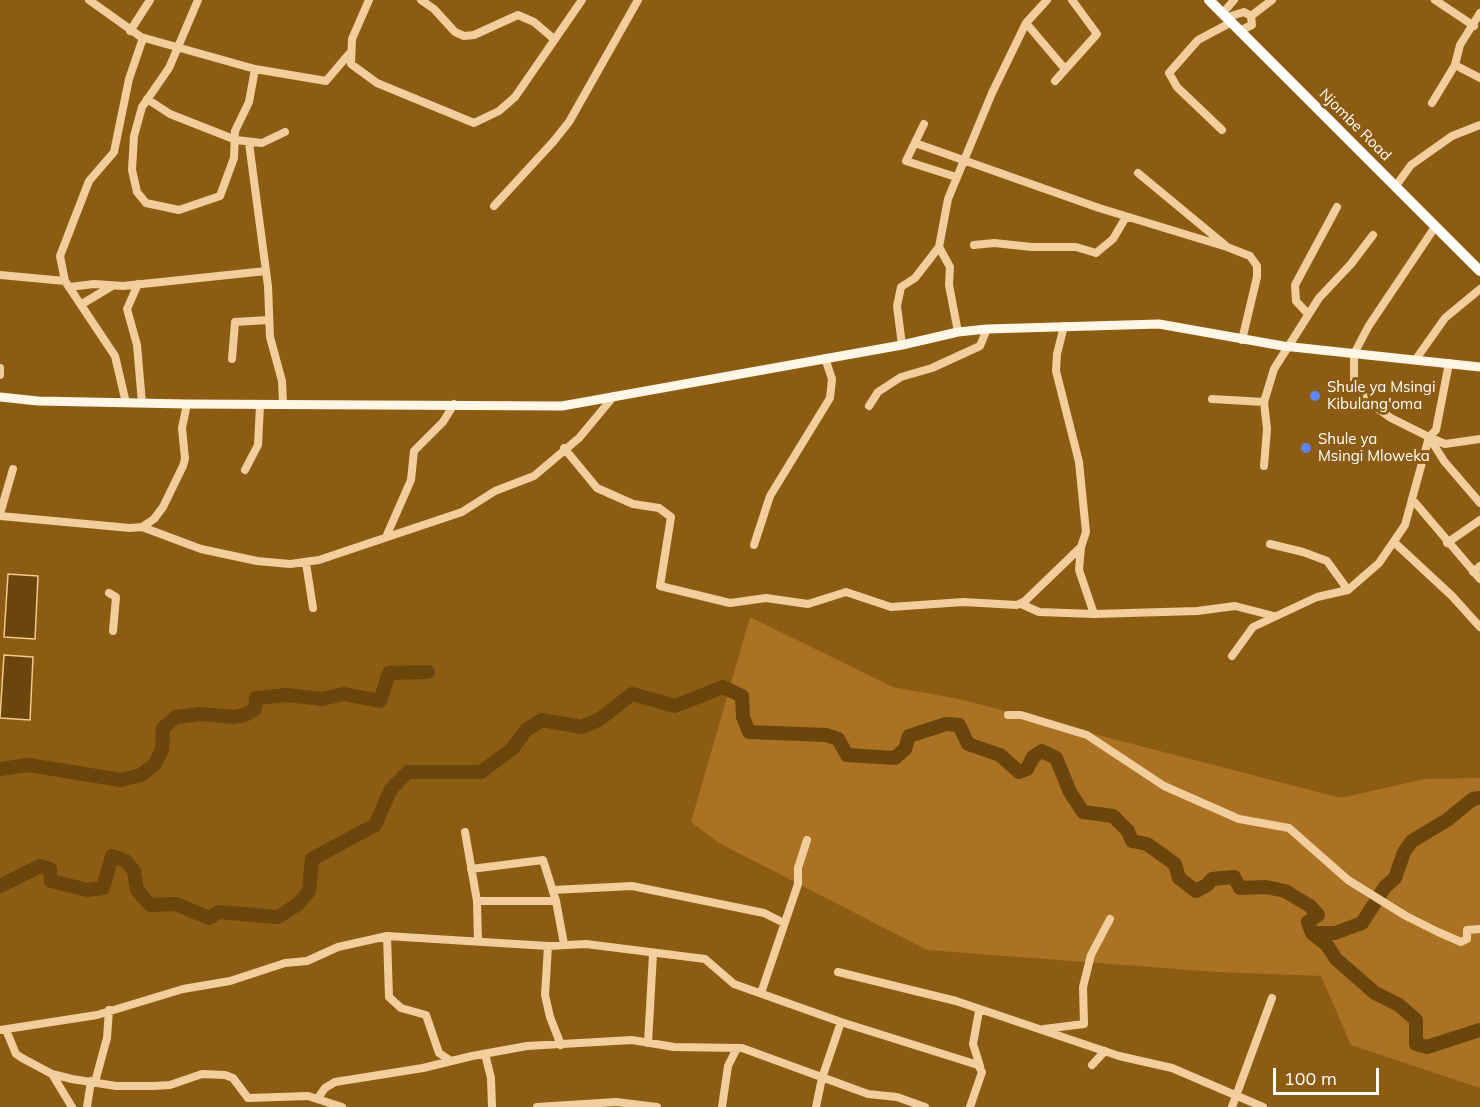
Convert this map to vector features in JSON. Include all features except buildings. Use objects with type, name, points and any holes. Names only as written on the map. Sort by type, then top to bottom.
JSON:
[{"type":"highway","name":"Njombe Road","points":[[1209,0],[1480,271]]},
{"type":"main road","points":[[0,397],[38,401],[187,404],[562,406],[902,345],[958,332],[987,329],[1159,324],[1242,340],[1480,367]]},
{"type":"street","points":[[89,0],[142,38],[255,69],[326,81],[349,54],[359,17],[369,0]]},
{"type":"street","points":[[130,31],[150,0]]},
{"type":"street","points":[[198,0],[169,68],[147,99],[138,119],[131,154],[137,192],[146,203],[179,210],[220,196],[234,158],[235,131],[249,102],[255,69]]},
{"type":"street","points":[[421,0],[434,9],[455,32],[464,36],[474,35],[518,15],[534,22],[554,39]]},
{"type":"street","points":[[349,54],[351,64],[377,83],[474,123],[499,111],[515,96],[582,0]]},
{"type":"street","points":[[494,206],[569,122],[638,0]]},
{"type":"street","points":[[902,345],[897,296],[901,287],[915,278],[939,247],[948,199],[956,177],[1026,23],[1047,0]]},
{"type":"street","points":[[1055,81],[1097,34],[1072,0]]},
{"type":"street","points":[[1222,14],[1234,0]]},
{"type":"street","points":[[1251,16],[1272,0]]},
{"type":"street","points":[[1435,0],[1474,26]]},
{"type":"street","points":[[1222,130],[1177,87],[1169,73],[1198,40],[1230,22],[1231,16],[1244,12],[1251,16]]},
{"type":"street","points":[[1432,103],[1455,65],[1460,45],[1474,26],[1480,13]]},
{"type":"street","points":[[1239,31],[1252,25],[1251,16]]},
{"type":"street","points":[[1026,23],[1065,69]]},
{"type":"street","points":[[126,403],[115,356],[67,284],[60,262],[61,249],[77,217],[89,181],[114,152],[129,80],[142,38]]},
{"type":"street","points":[[1455,65],[1480,78]]},
{"type":"street","points":[[147,99],[170,114],[236,140],[262,143],[285,132]]},
{"type":"street","points":[[924,124],[906,161],[956,177]]},
{"type":"street","points":[[1395,187],[1411,165],[1452,136],[1480,125]]},
{"type":"street","points":[[249,143],[266,271],[272,349],[282,381],[283,404]]},
{"type":"street","points":[[915,143],[1126,217],[1250,256],[1258,271],[1242,340]]},
{"type":"street","points":[[1138,173],[1227,247]]},
{"type":"street","points":[[1308,314],[1296,301],[1295,285],[1337,207]]},
{"type":"street","points":[[974,245],[994,243],[1032,247],[1076,247],[1096,253],[1113,239],[1126,217]]},
{"type":"street","points":[[1436,227],[1368,327],[1354,354],[1354,379],[1371,404],[1391,418],[1445,444],[1480,439]]},
{"type":"street","points":[[1264,466],[1267,429],[1264,402],[1274,369],[1308,314],[1332,283],[1352,264],[1373,235]]},
{"type":"street","points":[[939,247],[950,267],[949,285],[958,332]]},
{"type":"street","points":[[0,275],[67,284],[112,286],[266,271]]},
{"type":"street","points":[[138,284],[127,309],[137,345],[142,403]]},
{"type":"street","points":[[82,304],[112,286]]},
{"type":"street","points":[[1416,359],[1445,318],[1480,289]]},
{"type":"street","points":[[232,359],[235,322],[269,320]]},
{"type":"street","points":[[1064,326],[1057,354],[1056,371],[1083,484],[1086,532],[1081,547],[1079,570],[1094,614]]},
{"type":"street","points":[[869,406],[878,392],[901,377],[932,368],[980,346],[987,329]]},
{"type":"street","points":[[754,545],[770,496],[830,398],[833,388],[825,358]]},
{"type":"street","points":[[1232,656],[1253,627],[1317,597],[1348,590],[1379,563],[1395,543],[1405,525],[1430,436],[1436,430],[1449,363]]},
{"type":"street","points":[[0,368],[0,375]]},
{"type":"street","points":[[13,469],[0,515],[130,528],[142,527],[201,549],[257,561],[306,563],[462,512],[495,490],[534,476],[564,448],[579,438],[614,396]]},
{"type":"street","points":[[1212,399],[1264,402]]},
{"type":"street","points":[[142,527],[154,519],[163,507],[183,466],[185,459],[182,428],[187,404]]},
{"type":"street","points":[[386,537],[411,480],[414,451],[443,422],[454,404]]},
{"type":"street","points":[[245,470],[258,445],[260,405]]},
{"type":"street","points":[[1430,436],[1444,461],[1480,503]]},
{"type":"street","points":[[564,448],[597,489],[633,504],[659,508],[671,517],[660,586],[729,603],[766,598],[808,604],[846,592],[891,607],[963,602],[1012,606],[1021,604],[1081,547]]},
{"type":"street","points":[[1412,498],[1447,543],[1480,579]]},
{"type":"street","points":[[1447,543],[1480,520]]},
{"type":"street","points":[[1395,543],[1452,596],[1480,627]]},
{"type":"street","points":[[1270,544],[1327,561],[1348,590]]},
{"type":"street","points":[[306,563],[313,608]]},
{"type":"street","points":[[1473,572],[1480,566]]},
{"type":"street","points":[[109,593],[116,597],[111,614],[113,632]]},
{"type":"street","points":[[1021,604],[1039,612],[1094,614],[1197,611],[1235,606],[1274,616]]},
{"type":"street","points":[[1008,715],[1022,715],[1087,735],[1164,786],[1239,819],[1289,828],[1348,879],[1406,916],[1438,933],[1461,942],[1467,939],[1467,930],[1480,929]]},
{"type":"street","points":[[465,832],[477,901],[478,941]]},
{"type":"street","points":[[762,993],[798,884],[798,868],[807,840]]},
{"type":"street","points":[[471,869],[540,860],[544,862],[554,890],[564,944]]},
{"type":"street","points":[[554,890],[632,886],[764,913],[784,923]]},
{"type":"street","points":[[477,901],[556,901]]},
{"type":"street","points":[[1037,1029],[1084,1024],[1083,987],[1091,956],[1110,919]]},
{"type":"street","points":[[387,936],[389,997],[401,1008],[426,1014],[439,1053],[451,1061]]},
{"type":"street","points":[[342,1107],[318,1098],[296,1096],[248,1098],[233,1078],[209,1073],[170,1085],[116,1086],[52,1074],[16,1054],[3,1030],[88,1017],[183,989],[230,981],[285,963],[307,961],[338,947],[387,936],[548,946],[564,944],[606,946],[653,954],[705,959],[730,982],[841,1022],[980,1066]]},
{"type":"street","points":[[548,946],[545,995],[549,1017],[561,1045]]},
{"type":"street","points":[[648,1043],[653,954]]},
{"type":"street","points":[[838,972],[956,1001],[979,1011],[1105,1051],[1172,1068],[1263,1107]]},
{"type":"street","points":[[1232,1107],[1272,998]]},
{"type":"street","points":[[87,1107],[107,1038],[109,1010]]},
{"type":"street","points":[[970,1107],[980,1080],[980,1066],[973,1044],[979,1011]]},
{"type":"street","points":[[816,1107],[822,1077],[841,1022]]},
{"type":"street","points":[[318,1098],[325,1088],[335,1082],[527,1046],[625,1040],[674,1047],[751,1050],[868,1094],[897,1097],[925,1107]]},
{"type":"street","points":[[722,1107],[728,1066],[737,1048]]},
{"type":"street","points":[[1092,1065],[1105,1051]]},
{"type":"street","points":[[485,1054],[491,1078],[492,1107]]},
{"type":"street","points":[[52,1074],[72,1107]]},
{"type":"street","points":[[537,1107],[616,1102],[657,1107]]},
{"type":"shaded area","points":[[8,574],[38,576],[35,639],[4,637]]},
{"type":"shaded area","points":[[750,617],[893,687],[959,699],[1341,798],[1424,779],[1480,778],[1480,1088],[1351,1045],[1321,976],[1216,972],[927,950],[719,843],[691,822]]},
{"type":"shaded area","points":[[4,655],[33,657],[30,720],[0,718]]},
{"type":"waterway","points":[[0,769],[28,765],[121,780],[141,775],[155,764],[162,750],[163,728],[176,717],[200,714],[233,717],[245,715],[255,709],[256,698],[286,695],[322,699],[344,694],[380,701],[389,673],[428,672]]},
{"type":"waterway","points":[[0,886],[40,866],[50,869],[51,881],[88,890],[103,888],[112,856],[126,861],[134,871],[137,890],[150,905],[176,904],[209,918],[219,912],[278,917],[298,904],[309,891],[312,859],[375,825],[391,789],[408,772],[481,772],[512,749],[526,730],[542,720],[582,727],[600,719],[632,694],[675,706],[723,687],[742,696],[743,717],[749,732],[826,735],[838,739],[847,755],[895,758],[905,749],[909,736],[946,724],[959,725],[968,744],[1000,755],[1019,772],[1027,769],[1033,757],[1042,751],[1056,758],[1070,792],[1083,812],[1113,816],[1128,831],[1132,841],[1147,844],[1175,864],[1179,878],[1196,891],[1212,879],[1234,877],[1240,888],[1266,887],[1285,891],[1310,906],[1318,915],[1308,922],[1312,933],[1335,933],[1362,923],[1385,887],[1395,878],[1404,852],[1412,841],[1447,820],[1473,799],[1480,798]]},
{"type":"waterway","points":[[1312,933],[1327,945],[1336,959],[1375,993],[1399,1005],[1416,1020],[1416,1044],[1427,1047],[1480,1030]]},
{"type":"place","name":"Shule ya Msingi Kibulang'oma","points":[[1315,396]]},
{"type":"place","name":"Shule ya Msingi Mloweka","points":[[1306,448]]}]
